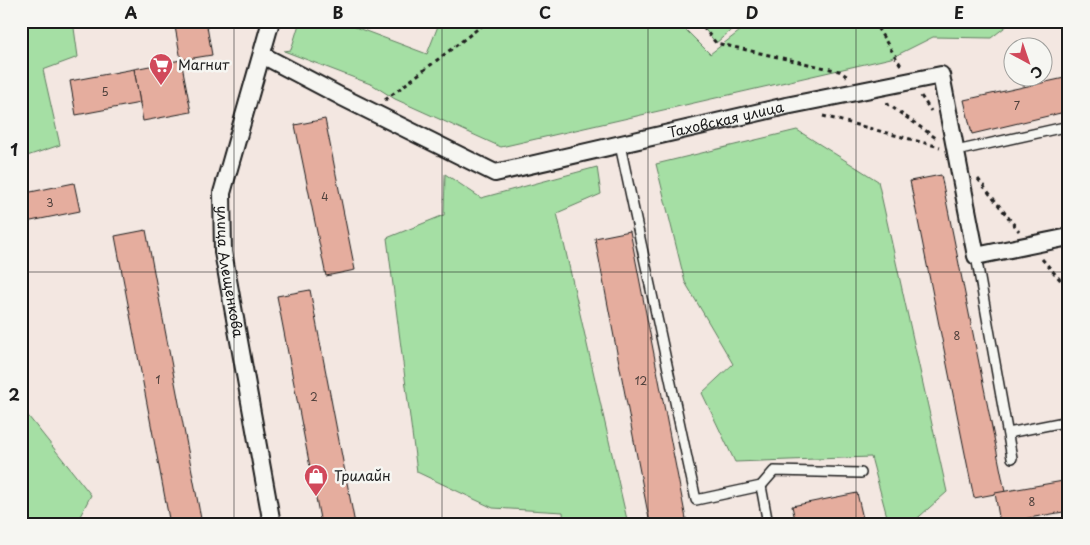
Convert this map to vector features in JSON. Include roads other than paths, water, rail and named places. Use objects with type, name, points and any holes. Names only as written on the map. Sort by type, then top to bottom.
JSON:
[{"type":"street","name":"улица Алещенкова","points":[[271,21],[222,193],[223,252],[272,524]]},
{"type":"street","name":"Таховская улица","points":[[262,54],[342,97],[496,173],[786,106],[941,75],[976,256]]},
{"type":"street","points":[[976,256],[1069,237]]},
{"type":"lane","points":[[956,151],[1069,126]]},
{"type":"lane","points":[[620,145],[696,500],[761,486],[774,471],[860,473]]},
{"type":"lane","points":[[976,256],[1012,458]]},
{"type":"lane","points":[[1008,432],[1069,421]]},
{"type":"lane","points":[[761,486],[768,524]]},
{"type":"place","name":"Магнит","points":[[161,86]]},
{"type":"place","name":"Трилайн","points":[[316,497]]}]
